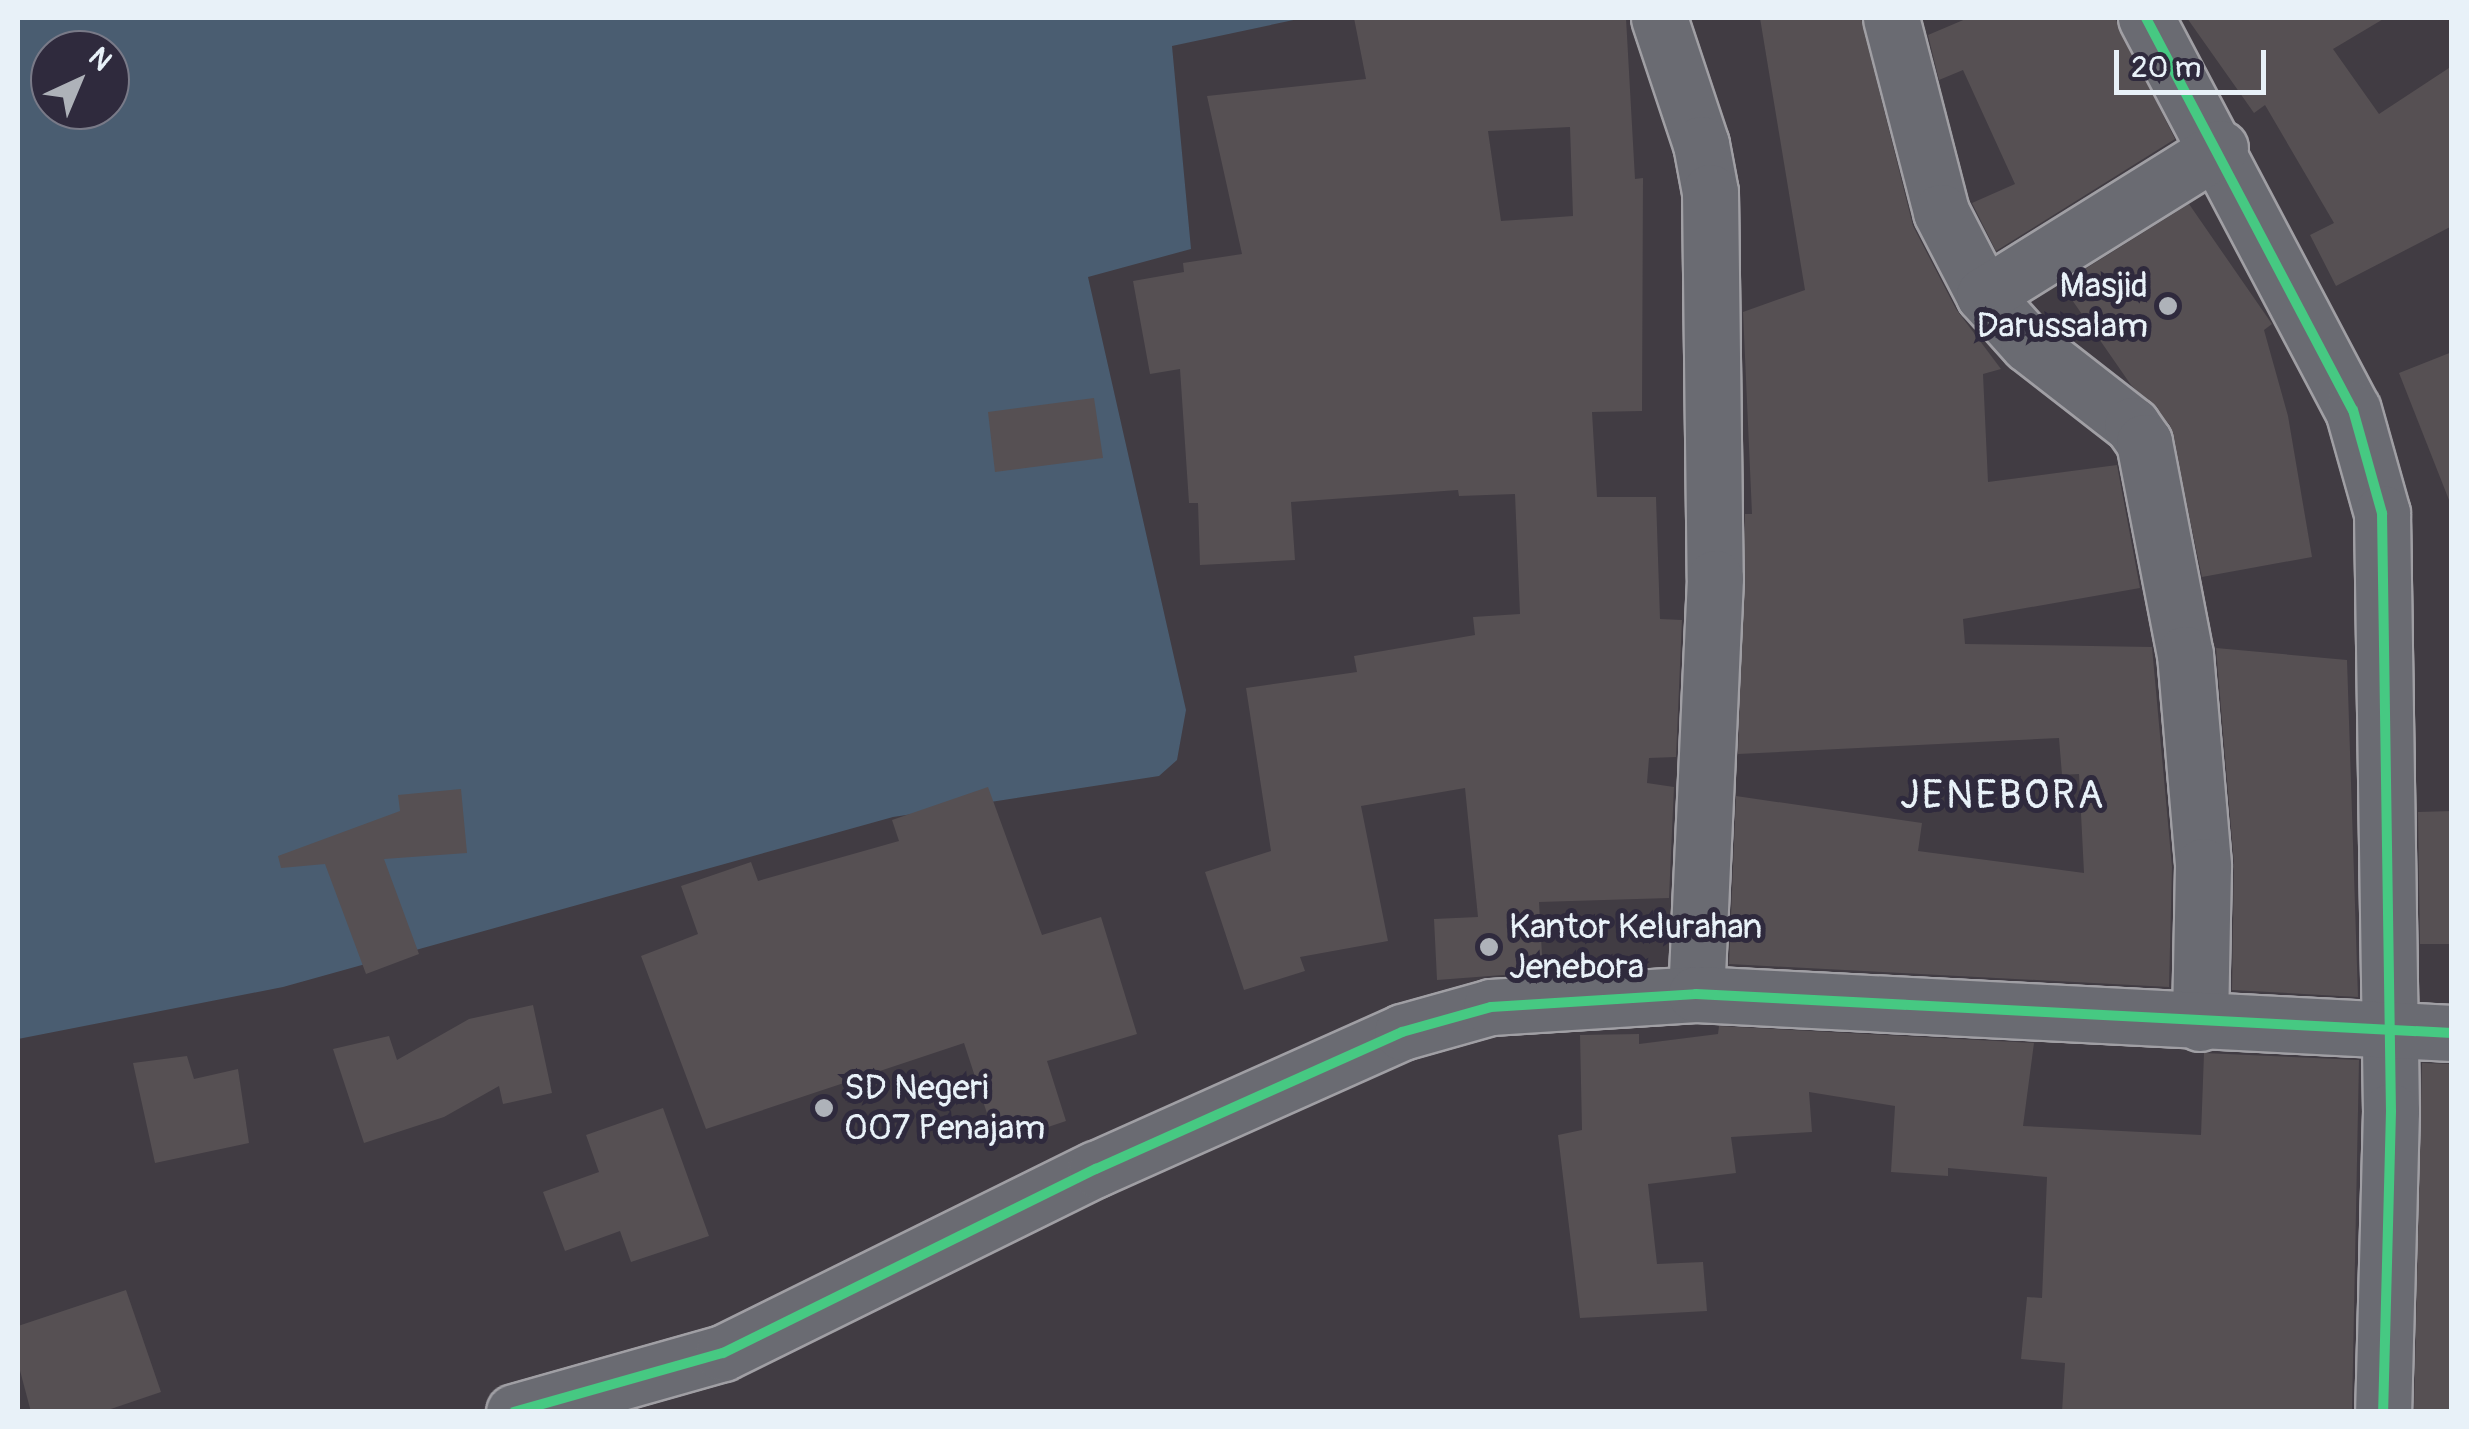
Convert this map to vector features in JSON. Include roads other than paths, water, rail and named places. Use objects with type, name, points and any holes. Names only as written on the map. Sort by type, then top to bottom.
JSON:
[{"type":"street","points":[[1659,18],[1701,144],[1710,192],[1716,578],[1696,994]]},
{"type":"street","points":[[1891,18],[1941,212],[1984,296],[2028,344],[2132,425],[2144,442],[2185,654],[2204,866],[2200,1023]]},
{"type":"street","points":[[2146,18],[2220,148],[2354,410],[2382,513],[2390,1262],[2383,1412]]},
{"type":"street","points":[[1984,296],[2220,148]]},
{"type":"street","points":[[514,1412],[723,1353],[1078,1178],[1402,1032],[1491,1006],[1696,994],[2452,1033]]},
{"type":"water","points":[[18,18],[1303,18],[1172,46],[1191,249],[1088,277],[1186,710],[1177,760],[1159,776],[893,817],[283,987],[18,1039]]},
{"type":"place","name":"Masjid Darussalam","points":[[2168,306]]},
{"type":"place","name":"Kantor Kelurahan Jenebora","points":[[1489,947]]},
{"type":"place","name":"SD Negeri 007 Penajam","points":[[824,1108]]},
{"type":"district","name":"JENEBORA","points":[[2003,796]]}]
